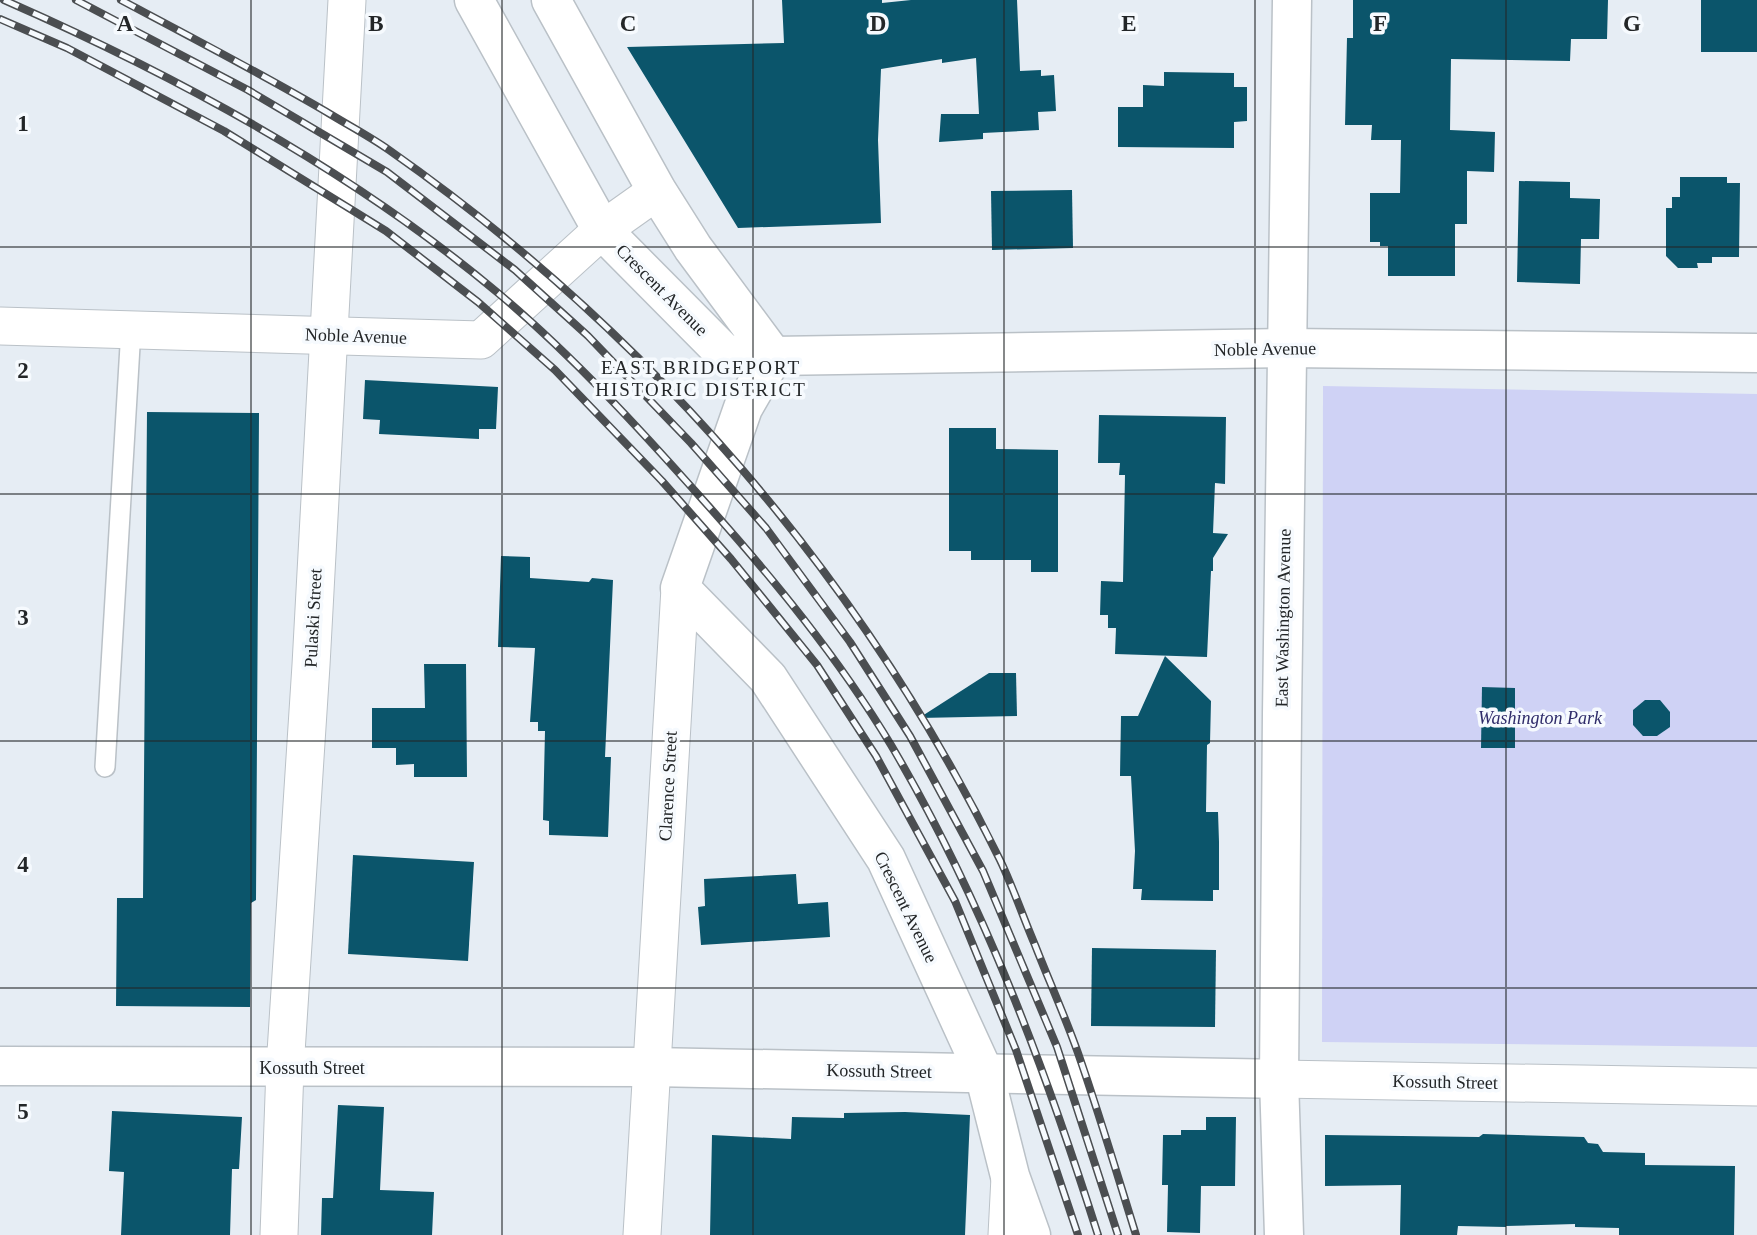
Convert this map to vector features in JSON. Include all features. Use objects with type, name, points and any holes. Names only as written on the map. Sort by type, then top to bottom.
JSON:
[{"type":"main road","name":"Crescent Avenue","points":[[474,0],[602,230],[725,354],[773,356]]},
{"type":"main road","points":[[551,0],[657,191],[693,248],[773,356]]},
{"type":"main road","name":"East Washington Avenue","points":[[1284,1235],[1279,1079],[1292,0]]},
{"type":"main road","name":"Noble Avenue","points":[[773,356],[1286,348],[1757,353]]},
{"type":"main road","name":"Clarence Street","points":[[680,588],[743,408],[773,356]]},
{"type":"main road","name":"Crescent Avenue","points":[[680,588],[768,678],[886,859],[984,1073],[1010,1176],[1031,1235]]},
{"type":"main road","name":"Kossuth Street","points":[[0,1066],[651,1066],[1279,1079]]},
{"type":"street","name":"Pulaski Street","points":[[279,1235],[285,1068],[347,0]]},
{"type":"street","name":"Noble Avenue","points":[[0,326],[481,340],[602,230],[657,191]]},
{"type":"street","name":"Clarence Street","points":[[642,1235],[680,588]]},
{"type":"street","name":"Kossuth Street","points":[[1279,1079],[1757,1087]]},
{"type":"street","points":[[1007,1235],[1010,1176]]},
{"type":"lane","points":[[104,767],[131,329]]},
{"type":"green space","name":"Washington Park","points":[[1323,386],[1757,394],[1757,1047],[1322,1042]]},
{"type":"building","points":[[782,0],[882,0],[882,3],[911,0],[1017,0],[1020,71],[1041,70],[1041,76],[1054,75],[1056,111],[1038,112],[1039,130],[983,133],[983,139],[939,142],[941,114],[979,114],[976,58],[942,63],[942,59],[881,69],[878,140],[881,223],[738,228],[627,47],[784,43]]},
{"type":"building","points":[[1353,0],[1608,0],[1607,39],[1571,39],[1570,61],[1451,59],[1450,130],[1495,132],[1494,172],[1467,171],[1467,224],[1455,224],[1455,276],[1388,276],[1388,246],[1380,246],[1380,242],[1370,242],[1370,193],[1400,193],[1401,140],[1371,140],[1372,125],[1345,125],[1347,38],[1353,38]]},
{"type":"building","points":[[1701,0],[1757,0],[1757,52],[1701,52]]},
{"type":"building","points":[[1164,72],[1234,73],[1234,87],[1247,87],[1247,121],[1234,122],[1234,148],[1118,147],[1118,107],[1143,107],[1143,85],[1164,86]]},
{"type":"building","points":[[1680,177],[1727,177],[1727,183],[1740,183],[1739,257],[1712,257],[1712,263],[1697,263],[1698,268],[1678,268],[1666,256],[1666,208],[1672,208],[1672,197],[1680,197]]},
{"type":"building","points":[[1519,181],[1570,182],[1570,198],[1600,199],[1599,239],[1581,239],[1580,284],[1517,282]]},
{"type":"building","points":[[1072,190],[1073,248],[992,250],[991,191]]},
{"type":"building","points":[[365,380],[498,387],[496,429],[479,429],[479,439],[379,434],[380,420],[363,419]]},
{"type":"building","points":[[147,412],[259,413],[256,900],[251,903],[250,1007],[116,1006],[117,898],[143,898]]},
{"type":"building","points":[[1099,415],[1226,417],[1225,484],[1215,483],[1213,533],[1228,534],[1213,558],[1207,657],[1115,654],[1116,628],[1108,628],[1108,615],[1100,615],[1101,581],[1123,582],[1125,475],[1119,475],[1120,463],[1098,463]]},
{"type":"building","points":[[949,428],[996,428],[996,449],[1058,450],[1058,572],[1031,572],[1031,560],[971,560],[971,551],[949,551]]},
{"type":"building","points":[[501,556],[530,557],[530,578],[589,582],[592,578],[613,580],[605,757],[611,757],[608,837],[549,835],[549,821],[543,820],[545,731],[538,731],[538,722],[530,722],[535,648],[498,647]]},
{"type":"building","points":[[1165,656],[1211,701],[1206,812],[1218,812],[1219,842],[1219,890],[1213,890],[1213,901],[1141,900],[1142,889],[1133,889],[1135,851],[1131,776],[1120,776],[1121,716],[1138,716]]},
{"type":"building","points":[[424,664],[466,664],[467,777],[414,777],[414,764],[396,765],[396,748],[372,748],[372,708],[425,708]]},
{"type":"building","points":[[989,673],[1016,673],[1017,716],[919,718]]},
{"type":"building","points":[[1482,687],[1515,688],[1515,748],[1481,748]]},
{"type":"building","points":[[1645,700],[1660,700],[1670,712],[1670,727],[1657,736],[1643,736],[1633,725],[1633,710]]},
{"type":"building","points":[[353,855],[474,862],[468,961],[348,954]]},
{"type":"building","points":[[796,874],[798,904],[828,902],[830,937],[701,945],[698,907],[705,906],[704,879]]},
{"type":"building","points":[[1092,948],[1216,950],[1215,1027],[1091,1026]]},
{"type":"building","points":[[338,1105],[384,1107],[380,1190],[434,1192],[432,1235],[321,1235],[322,1198],[333,1198]]},
{"type":"building","points":[[112,1111],[242,1117],[239,1169],[232,1169],[230,1235],[121,1235],[124,1172],[109,1171]]},
{"type":"building","points":[[844,1113],[970,1115],[965,1235],[710,1235],[712,1135],[791,1139],[792,1117],[844,1118]]},
{"type":"building","points":[[1206,1117],[1236,1117],[1235,1186],[1201,1186],[1200,1233],[1167,1232],[1168,1185],[1162,1185],[1163,1135],[1181,1135],[1181,1130],[1206,1130]]},
{"type":"building","points":[[1483,1134],[1584,1137],[1588,1143],[1598,1144],[1603,1152],[1645,1153],[1645,1165],[1735,1166],[1734,1235],[1619,1235],[1619,1228],[1575,1227],[1575,1224],[1458,1226],[1457,1235],[1400,1235],[1401,1185],[1325,1186],[1325,1135],[1479,1137]]},
{"type":"railway","points":[[4,0],[133,60],[261,129],[324,167],[442,249],[498,293],[579,367],[729,529],[803,618],[849,680],[871,712],[924,803],[982,923],[1033,1046],[1098,1235]]},
{"type":"railway","points":[[76,0],[248,90],[387,172],[515,270],[588,336],[691,443],[766,528],[850,642],[910,736],[983,871],[1057,1047],[1118,1235]]},
{"type":"railway","points":[[121,0],[274,82],[365,135],[484,221],[574,298],[660,379],[740,466],[814,558],[882,654],[944,755],[1000,860],[1078,1053],[1136,1235]]},
{"type":"railway","points":[[0,19],[67,48],[224,131],[386,231],[478,302],[555,370],[662,481],[731,559],[817,665],[876,756],[955,901],[1016,1050],[1078,1235]]},
{"type":"district","name":"EAST BRIDGEPORT HISTORIC DISTRICT","points":[[701,378]]}]
